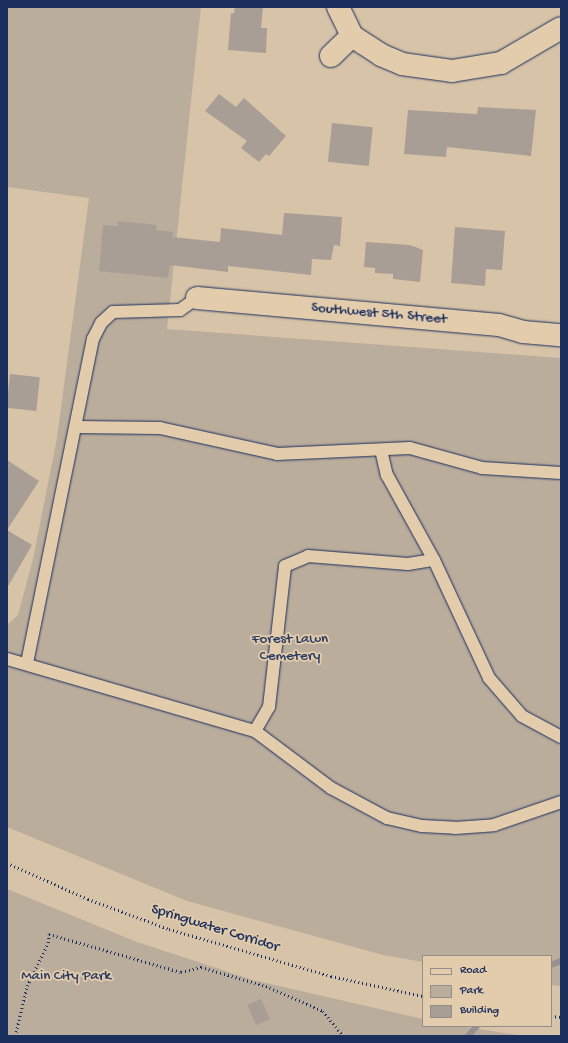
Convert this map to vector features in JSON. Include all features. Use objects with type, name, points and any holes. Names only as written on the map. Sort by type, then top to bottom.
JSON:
[{"type":"street","points":[[338,7],[352,36],[402,64],[452,72],[501,63],[561,28]]},
{"type":"street","points":[[331,56],[352,36]]},
{"type":"street","name":"Southwest 5th Street","points":[[197,298],[499,325],[523,332],[561,335]]},
{"type":"lane","points":[[27,663],[77,427],[93,339],[101,323],[114,312],[180,310],[197,298]]},
{"type":"lane","points":[[77,427],[160,428],[277,454],[410,448],[482,468],[514,473],[561,473]]},
{"type":"lane","points":[[381,450],[386,475],[434,560],[489,678],[522,716],[561,737]]},
{"type":"lane","points":[[255,730],[269,707],[285,566],[308,556],[408,564],[434,560]]},
{"type":"lane","points":[[7,659],[27,663],[255,730],[337,792],[387,818],[422,826],[471,827],[535,814],[561,802]]},
{"type":"path","name":"Springwater Corridor","points":[[7,863],[88,899],[169,928],[331,976],[422,996]]},
{"type":"path","points":[[15,1036],[27,986],[48,943],[49,934],[181,972],[201,967],[266,986],[324,1011],[343,1036]]},
{"type":"path","points":[[552,1016],[561,1017]]},
{"type":"green space","name":"Forest Lawn Cemetery","points":[[7,7],[201,7],[167,329],[561,358],[561,986],[552,985],[552,955],[422,955],[422,962],[383,955],[187,901],[7,827],[7,625],[18,615],[33,559],[57,438],[89,198],[7,187]]},
{"type":"green space","name":"Main City Park","points":[[7,889],[137,942],[253,980],[422,1019],[422,1027],[467,1027],[523,1036],[7,1036]]},
{"type":"building","points":[[235,7],[263,7],[261,28],[267,28],[266,53],[228,50],[231,13],[234,13]]},
{"type":"building","points":[[219,94],[236,107],[244,98],[286,136],[269,156],[266,154],[259,162],[241,148],[247,141],[205,111]]},
{"type":"building","points":[[478,107],[536,110],[531,156],[447,147],[446,157],[404,154],[408,110],[477,114]]},
{"type":"building","points":[[332,123],[373,127],[369,166],[328,162]]},
{"type":"building","points":[[284,213],[342,217],[340,246],[334,245],[331,260],[312,259],[311,275],[228,266],[228,272],[170,265],[168,278],[99,271],[103,225],[118,226],[118,221],[157,225],[156,230],[173,232],[172,237],[220,242],[221,228],[282,235]]},
{"type":"building","points":[[455,227],[505,231],[502,270],[486,269],[485,286],[451,283]]},
{"type":"building","points":[[366,242],[410,245],[423,250],[420,282],[393,279],[393,274],[375,273],[375,268],[364,267]]},
{"type":"building","points":[[10,374],[40,377],[36,411],[7,408]]},
{"type":"building","points":[[7,460],[39,481],[7,530]]},
{"type":"building","points":[[7,530],[32,545],[7,588]]},
{"type":"building","points":[[261,999],[270,1019],[256,1025],[247,1005]]},
{"type":"waterway","points":[[552,965],[561,961]]},
{"type":"waterway","points":[[468,1036],[476,1027]]}]
